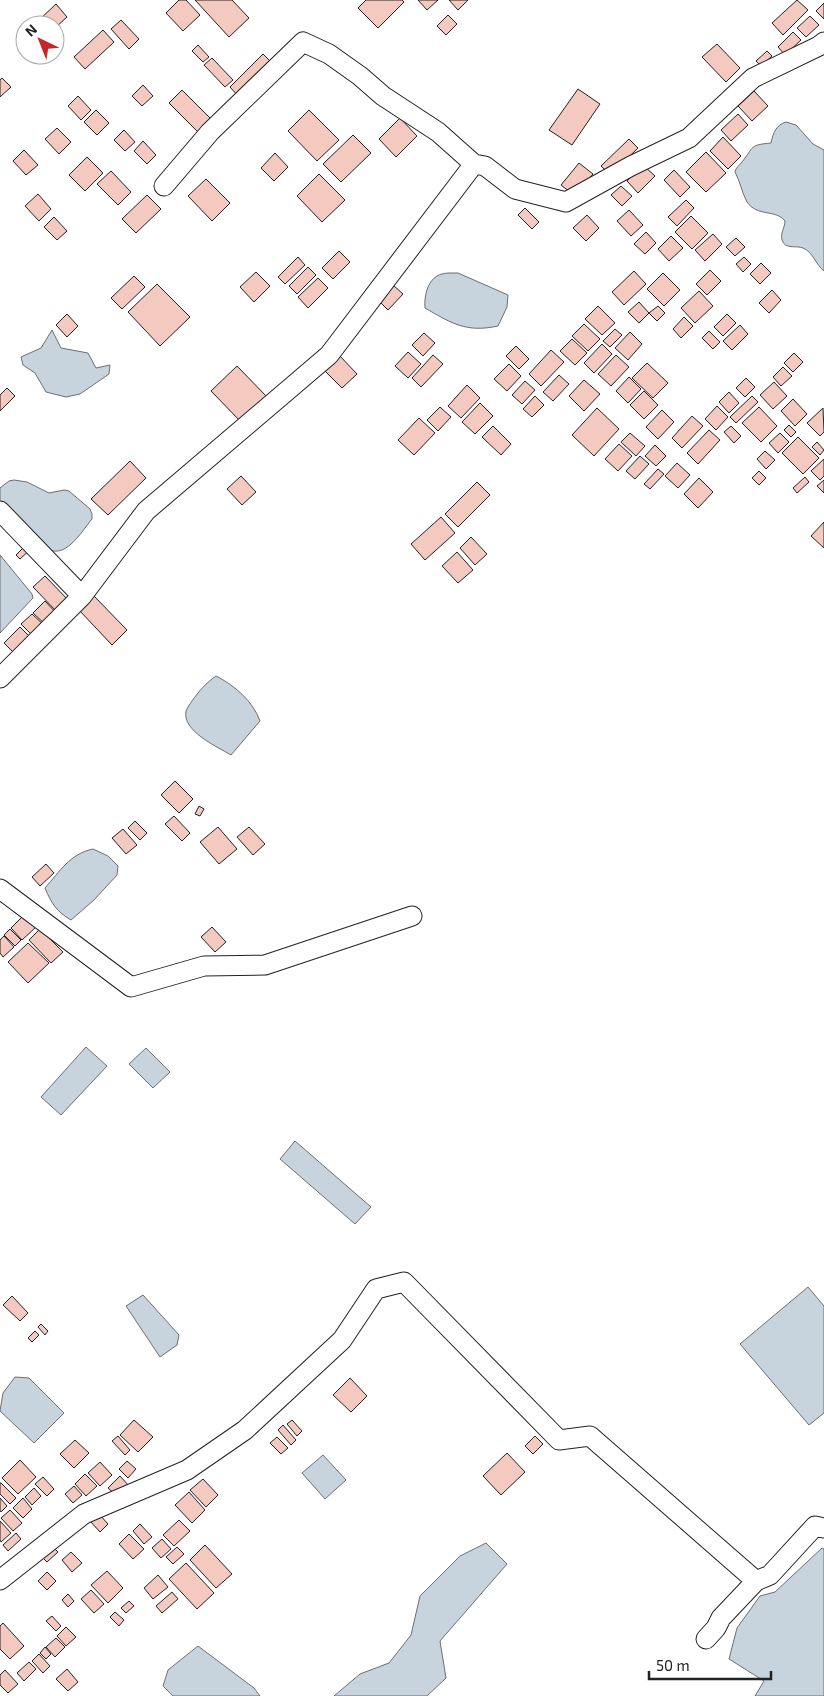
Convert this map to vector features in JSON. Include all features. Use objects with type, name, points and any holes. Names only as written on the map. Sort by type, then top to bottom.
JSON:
[{"type":"street","points":[[164,186],[210,132],[303,42],[329,54],[360,76],[382,96],[438,132],[474,164],[485,166],[515,189],[566,202],[631,166],[689,138],[753,78],[824,42]]},
{"type":"street","points":[[0,678],[82,596],[146,511],[329,355],[474,164]]},
{"type":"street","points":[[0,511],[82,596]]},
{"type":"street","points":[[0,889],[131,987],[204,966],[265,965],[412,916]]},
{"type":"street","points":[[0,1580],[84,1514],[187,1470],[245,1430],[342,1340],[376,1289],[404,1282],[559,1440],[590,1436],[756,1581]]},
{"type":"street","points":[[706,1639],[716,1628],[721,1618],[756,1581],[770,1575],[815,1526],[824,1528]]},
{"type":"shaded area","points":[[786,122],[796,125],[813,144],[824,150],[824,271],[806,250],[783,243],[782,235],[785,221],[777,215],[751,207],[745,198],[735,172],[755,146],[771,143],[776,130]]},
{"type":"shaded area","points":[[458,273],[508,295],[507,307],[498,326],[477,328],[459,325],[425,308],[425,299],[431,282],[438,275]]},
{"type":"shaded area","points":[[52,330],[61,348],[88,353],[96,368],[110,365],[109,374],[80,394],[66,397],[46,392],[35,373],[23,365],[21,357],[41,348]]},
{"type":"shaded area","points":[[9,481],[27,482],[49,493],[69,491],[90,509],[92,519],[74,542],[62,550],[50,550],[0,504],[0,488]]},
{"type":"shaded area","points":[[0,555],[32,594],[33,598],[0,633]]},
{"type":"shaded area","points":[[216,676],[248,700],[260,721],[231,755],[201,737],[189,725],[186,718],[186,711],[192,701],[203,687]]},
{"type":"shaded area","points":[[93,849],[108,856],[118,866],[117,875],[94,900],[71,920],[55,907],[45,888],[72,859],[85,851]]},
{"type":"shaded area","points":[[86,1047],[107,1066],[61,1115],[41,1097]]},
{"type":"shaded area","points":[[146,1048],[170,1072],[153,1088],[129,1064]]},
{"type":"shaded area","points":[[295,1141],[371,1207],[355,1224],[280,1159]]},
{"type":"shaded area","points":[[808,1287],[824,1306],[824,1413],[809,1425],[740,1344]]},
{"type":"shaded area","points":[[143,1295],[179,1335],[177,1345],[160,1357],[126,1306]]},
{"type":"shaded area","points":[[15,1377],[29,1378],[64,1413],[34,1443],[0,1411],[3,1393]]},
{"type":"shaded area","points":[[323,1455],[346,1480],[325,1499],[302,1473]]},
{"type":"shaded area","points":[[486,1543],[507,1564],[440,1641],[446,1678],[427,1696],[334,1696],[360,1674],[389,1663],[411,1635],[420,1596],[460,1556]]},
{"type":"shaded area","points":[[822,1548],[824,1549],[824,1696],[755,1696],[764,1681],[729,1659],[737,1628],[760,1596],[775,1592]]},
{"type":"shaded area","points":[[198,1646],[254,1688],[260,1696],[173,1696],[163,1686],[168,1670]]},
{"type":"building","points":[[179,0],[186,0],[200,15],[183,31],[166,13]]},
{"type":"building","points":[[195,0],[232,0],[249,18],[229,37]]},
{"type":"building","points":[[366,0],[402,0],[404,2],[378,28],[358,8]]},
{"type":"building","points":[[418,0],[438,0],[427,10]]},
{"type":"building","points":[[449,0],[468,0],[458,10]]},
{"type":"building","points":[[797,0],[808,10],[783,35],[772,23]]},
{"type":"building","points":[[824,3],[824,19],[816,11]]},
{"type":"building","points":[[56,4],[67,17],[65,19],[65,15],[44,15]]},
{"type":"building","points":[[448,15],[457,24],[446,35],[437,26]]},
{"type":"building","points":[[810,16],[819,25],[806,37],[797,28]]},
{"type":"building","points":[[121,20],[139,39],[129,49],[111,29]]},
{"type":"building","points":[[103,30],[114,42],[85,69],[74,57]]},
{"type":"building","points":[[793,32],[801,40],[785,55],[778,47]]},
{"type":"building","points":[[717,44],[740,68],[726,82],[702,57]]},
{"type":"building","points":[[198,45],[209,57],[203,62],[192,51]]},
{"type":"building","points":[[767,51],[772,56],[761,66],[756,61]]},
{"type":"building","points":[[263,54],[273,64],[239,97],[230,87]]},
{"type":"building","points":[[212,58],[233,80],[225,87],[204,65]]},
{"type":"building","points":[[2,78],[11,87],[0,97],[0,80]]},
{"type":"building","points":[[143,85],[153,96],[142,106],[132,96]]},
{"type":"building","points":[[578,89],[600,104],[572,145],[549,130]]},
{"type":"building","points":[[182,90],[211,119],[198,132],[169,103]]},
{"type":"building","points":[[754,91],[768,106],[752,121],[738,106]]},
{"type":"building","points":[[78,96],[91,110],[81,120],[68,106]]},
{"type":"building","points":[[96,110],[109,123],[97,135],[84,122]]},
{"type":"building","points":[[309,110],[339,140],[317,161],[288,131]]},
{"type":"building","points":[[738,114],[748,125],[731,141],[721,130]]},
{"type":"building","points":[[400,118],[417,136],[396,157],[379,139]]},
{"type":"building","points":[[57,128],[71,142],[59,154],[45,139]]},
{"type":"building","points":[[124,130],[135,142],[125,151],[114,140]]},
{"type":"building","points":[[353,135],[371,153],[341,182],[323,164]]},
{"type":"building","points":[[723,137],[741,156],[728,169],[710,151]]},
{"type":"building","points":[[629,139],[638,148],[610,175],[601,166]]},
{"type":"building","points":[[143,141],[156,155],[147,164],[134,151]]},
{"type":"building","points":[[24,150],[38,165],[26,175],[13,161]]},
{"type":"building","points":[[706,152],[726,173],[706,192],[686,172]]},
{"type":"building","points":[[275,153],[288,167],[274,181],[261,168]]},
{"type":"building","points":[[87,157],[103,173],[85,191],[69,175]]},
{"type":"building","points":[[579,163],[593,174],[575,196],[561,185]]},
{"type":"building","points":[[643,165],[655,176],[638,193],[627,181]]},
{"type":"building","points":[[674,170],[690,187],[680,197],[664,180]]},
{"type":"building","points":[[111,171],[131,192],[118,205],[97,184]]},
{"type":"building","points":[[319,174],[345,200],[322,222],[297,196]]},
{"type":"building","points":[[206,179],[230,203],[212,221],[188,196]]},
{"type":"building","points":[[621,186],[632,196],[622,206],[611,195]]},
{"type":"building","points":[[38,194],[51,209],[39,221],[25,206]]},
{"type":"building","points":[[147,195],[161,209],[136,233],[122,219]]},
{"type":"building","points":[[686,200],[694,208],[677,226],[668,217]]},
{"type":"building","points":[[525,208],[539,222],[532,229],[518,215]]},
{"type":"building","points":[[629,210],[643,225],[631,236],[617,221]]},
{"type":"building","points":[[587,215],[599,228],[586,241],[573,228]]},
{"type":"building","points":[[691,216],[708,233],[692,249],[675,232]]},
{"type":"building","points":[[54,217],[67,231],[57,240],[44,227]]},
{"type":"building","points":[[646,232],[656,243],[645,254],[634,244]]},
{"type":"building","points":[[713,234],[722,244],[705,261],[695,250]]},
{"type":"building","points":[[671,236],[683,248],[669,261],[658,249]]},
{"type":"building","points":[[736,238],[745,247],[735,256],[726,247]]},
{"type":"building","points":[[339,251],[350,262],[333,279],[322,268]]},
{"type":"building","points":[[298,257],[305,265],[285,284],[278,277]]},
{"type":"building","points":[[744,257],[751,264],[743,272],[736,264]]},
{"type":"building","points":[[761,263],[771,273],[760,284],[750,274]]},
{"type":"building","points":[[308,267],[316,275],[297,294],[289,286]]},
{"type":"building","points":[[710,270],[721,281],[707,295],[696,284]]},
{"type":"building","points":[[634,271],[646,284],[624,305],[612,292]]},
{"type":"building","points":[[256,272],[270,286],[254,302],[240,287]]},
{"type":"building","points":[[663,273],[680,290],[664,306],[647,289]]},
{"type":"building","points":[[134,276],[145,287],[122,309],[111,298]]},
{"type":"building","points":[[318,278],[328,288],[308,308],[298,297]]},
{"type":"building","points":[[157,284],[190,317],[160,346],[128,312]]},
{"type":"building","points":[[393,285],[403,294],[388,310],[378,300]]},
{"type":"building","points":[[772,290],[781,300],[769,313],[759,303]]},
{"type":"building","points":[[699,291],[713,306],[695,323],[681,308]]},
{"type":"building","points":[[639,302],[649,313],[639,323],[628,312]]},
{"type":"building","points":[[598,306],[615,323],[602,335],[585,319]]},
{"type":"building","points":[[658,306],[665,313],[657,321],[649,313]]},
{"type":"building","points":[[67,314],[78,326],[67,337],[56,325]]},
{"type":"building","points":[[727,314],[736,323],[723,336],[714,327]]},
{"type":"building","points":[[684,317],[693,326],[681,338],[673,329]]},
{"type":"building","points":[[584,324],[600,339],[588,351],[572,336]]},
{"type":"building","points":[[740,325],[748,334],[732,350],[723,341]]},
{"type":"building","points":[[615,329],[622,335],[610,347],[603,341]]},
{"type":"building","points":[[709,331],[720,342],[713,349],[702,338]]},
{"type":"building","points":[[630,332],[642,344],[628,360],[615,348]]},
{"type":"building","points":[[424,333],[435,343],[423,356],[412,345]]},
{"type":"building","points":[[572,339],[587,353],[575,365],[560,351]]},
{"type":"building","points":[[602,344],[612,354],[594,373],[584,363]]},
{"type":"building","points":[[516,346],[529,359],[519,369],[506,356]]},
{"type":"building","points":[[551,350],[564,362],[541,386],[529,374]]},
{"type":"building","points":[[408,352],[421,364],[408,378],[395,366]]},
{"type":"building","points":[[794,353],[803,362],[793,372],[784,363]]},
{"type":"building","points":[[338,354],[357,374],[342,388],[323,369]]},
{"type":"building","points":[[433,355],[443,364],[421,387],[412,378]]},
{"type":"building","points":[[616,355],[629,367],[611,386],[598,374]]},
{"type":"building","points":[[647,363],[668,383],[653,398],[632,378]]},
{"type":"building","points":[[509,364],[521,376],[507,391],[494,379]]},
{"type":"building","points":[[237,366],[269,399],[243,424],[211,391]]},
{"type":"building","points":[[783,367],[792,376],[781,386],[773,377]]},
{"type":"building","points":[[559,375],[569,384],[553,401],[543,392]]},
{"type":"building","points":[[629,377],[641,389],[628,403],[616,391]]},
{"type":"building","points":[[746,378],[755,387],[745,397],[736,388]]},
{"type":"building","points":[[584,380],[600,394],[584,411],[569,396]]},
{"type":"building","points":[[525,381],[535,390],[522,404],[512,395]]},
{"type":"building","points":[[774,382],[787,396],[773,409],[760,395]]},
{"type":"building","points":[[467,385],[480,398],[461,418],[448,406]]},
{"type":"building","points":[[7,388],[15,396],[0,411],[0,395]]},
{"type":"building","points":[[644,391],[658,405],[644,419],[630,405]]},
{"type":"building","points":[[729,392],[739,403],[729,413],[719,402]]},
{"type":"building","points":[[535,396],[544,405],[532,417],[523,409]]},
{"type":"building","points":[[752,396],[758,402],[736,423],[730,417]]},
{"type":"building","points":[[793,399],[807,414],[795,426],[781,411]]},
{"type":"building","points":[[480,403],[493,416],[475,434],[462,422]]},
{"type":"building","points":[[717,406],[728,417],[716,430],[705,419]]},
{"type":"building","points":[[440,407],[451,417],[438,431],[427,420]]},
{"type":"building","points":[[759,407],[777,426],[761,442],[742,423]]},
{"type":"building","points":[[597,408],[619,429],[594,456],[572,435]]},
{"type":"building","points":[[823,408],[824,432],[820,436],[807,423]]},
{"type":"building","points":[[662,410],[674,422],[658,439],[646,427]]},
{"type":"building","points":[[692,416],[703,426],[682,448],[672,438]]},
{"type":"building","points":[[419,418],[435,433],[414,455],[398,440]]},
{"type":"building","points":[[789,425],[796,432],[791,437],[784,430]]},
{"type":"building","points":[[493,426],[511,444],[501,455],[482,437]]},
{"type":"building","points":[[731,426],[741,436],[734,443],[724,432]]},
{"type":"building","points":[[709,430],[720,440],[698,464],[687,453]]},
{"type":"building","points":[[630,433],[645,446],[636,456],[621,442]]},
{"type":"building","points":[[780,433],[789,442],[778,453],[769,443]]},
{"type":"building","points":[[798,437],[819,458],[803,474],[782,453]]},
{"type":"building","points":[[817,442],[824,450],[820,455],[812,447]]},
{"type":"building","points":[[619,444],[632,456],[618,471],[605,459]]},
{"type":"building","points":[[655,445],[666,456],[656,466],[645,456]]},
{"type":"building","points":[[765,451],[775,460],[766,469],[757,459]]},
{"type":"building","points":[[640,456],[649,464],[635,479],[626,471]]},
{"type":"building","points":[[824,459],[824,476],[820,480],[811,471]]},
{"type":"building","points":[[130,461],[146,478],[108,515],[91,499]]},
{"type":"building","points":[[677,463],[690,475],[678,488],[665,476]]},
{"type":"building","points":[[658,469],[664,474],[650,489],[644,484]]},
{"type":"building","points":[[759,471],[766,478],[759,485],[752,478]]},
{"type":"building","points":[[241,476],[256,492],[242,505],[227,489]]},
{"type":"building","points":[[805,477],[809,482],[797,493],[793,488]]},
{"type":"building","points":[[699,478],[713,492],[698,508],[684,494]]},
{"type":"building","points":[[824,480],[824,493],[817,486]]},
{"type":"building","points":[[477,482],[490,495],[458,527],[445,514]]},
{"type":"building","points":[[441,517],[455,533],[425,560],[411,544]]},
{"type":"building","points":[[824,522],[824,548],[811,536]]},
{"type":"building","points":[[471,537],[487,554],[475,565],[460,548]]},
{"type":"building","points":[[29,542],[33,547],[20,559],[16,555]]},
{"type":"building","points":[[457,552],[473,570],[458,583],[442,566]]},
{"type":"building","points":[[45,576],[70,602],[58,613],[33,587]]},
{"type":"building","points":[[94,596],[127,630],[112,645],[79,610]]},
{"type":"building","points":[[45,601],[58,615],[47,626],[33,613]]},
{"type":"building","points":[[32,614],[46,627],[35,638],[21,624]]},
{"type":"building","points":[[20,627],[34,641],[18,657],[4,643]]},
{"type":"building","points":[[175,781],[193,799],[179,813],[161,795]]},
{"type":"building","points":[[199,806],[204,809],[200,816],[195,814]]},
{"type":"building","points":[[174,816],[190,833],[182,841],[165,824]]},
{"type":"building","points":[[135,821],[147,833],[140,840],[128,828]]},
{"type":"building","points":[[218,827],[237,849],[219,864],[200,842]]},
{"type":"building","points":[[249,827],[265,844],[253,855],[237,837]]},
{"type":"building","points":[[123,829],[137,845],[126,854],[112,838]]},
{"type":"building","points":[[46,864],[54,873],[40,886],[32,877]]},
{"type":"building","points":[[24,915],[36,927],[22,940],[11,928]]},
{"type":"building","points":[[212,927],[226,942],[215,952],[201,937]]},
{"type":"building","points":[[10,929],[21,940],[15,946],[4,935]]},
{"type":"building","points":[[40,929],[63,952],[51,963],[29,940]]},
{"type":"building","points":[[4,936],[14,947],[3,957],[0,953],[0,940]]},
{"type":"building","points":[[28,943],[49,963],[28,983],[8,962]]},
{"type":"building","points":[[12,1296],[28,1313],[20,1321],[3,1305]]},
{"type":"building","points":[[41,1324],[48,1331],[45,1335],[38,1327]]},
{"type":"building","points":[[35,1331],[39,1335],[32,1342],[28,1338]]},
{"type":"building","points":[[350,1378],[367,1396],[351,1412],[333,1395]]},
{"type":"building","points":[[134,1420],[153,1437],[138,1452],[120,1435]]},
{"type":"building","points":[[292,1420],[302,1431],[297,1436],[287,1424]]},
{"type":"building","points":[[283,1425],[296,1440],[291,1445],[278,1430]]},
{"type":"building","points":[[118,1436],[130,1450],[125,1455],[112,1441]]},
{"type":"building","points":[[535,1436],[543,1444],[533,1454],[525,1446]]},
{"type":"building","points":[[277,1437],[288,1448],[281,1454],[270,1443]]},
{"type":"building","points":[[75,1440],[89,1453],[74,1468],[60,1454]]},
{"type":"building","points":[[507,1453],[525,1472],[501,1495],[483,1476]]},
{"type":"building","points":[[20,1460],[36,1477],[18,1494],[2,1478]]},
{"type":"building","points":[[127,1461],[136,1469],[128,1478],[119,1469]]},
{"type":"building","points":[[100,1462],[112,1475],[100,1486],[88,1473]]},
{"type":"building","points":[[85,1474],[97,1486],[86,1496],[75,1484]]},
{"type":"building","points":[[120,1476],[130,1487],[119,1498],[108,1488]]},
{"type":"building","points":[[43,1477],[54,1489],[47,1496],[35,1484]]},
{"type":"building","points":[[203,1479],[218,1495],[206,1507],[190,1490]]},
{"type":"building","points":[[0,1483],[16,1498],[10,1504],[0,1494]]},
{"type":"building","points":[[74,1486],[82,1495],[73,1503],[65,1494]]},
{"type":"building","points":[[34,1488],[41,1496],[32,1505],[25,1497]]},
{"type":"building","points":[[189,1492],[205,1510],[192,1523],[175,1505]]},
{"type":"building","points":[[0,1498],[7,1506],[1,1512],[0,1510]]},
{"type":"building","points":[[23,1498],[32,1509],[23,1518],[13,1508]]},
{"type":"building","points":[[10,1510],[22,1523],[13,1531],[1,1518]]},
{"type":"building","points":[[98,1513],[108,1524],[100,1532],[90,1521]]},
{"type":"building","points":[[179,1520],[190,1531],[174,1546],[163,1535]]},
{"type":"building","points":[[0,1521],[11,1533],[1,1542],[0,1540]]},
{"type":"building","points":[[140,1524],[152,1537],[144,1544],[133,1531]]},
{"type":"building","points":[[16,1533],[21,1539],[8,1551],[3,1545]]},
{"type":"building","points":[[129,1534],[144,1549],[133,1559],[119,1544]]},
{"type":"building","points":[[162,1539],[171,1549],[161,1558],[152,1548]]},
{"type":"building","points":[[49,1543],[58,1552],[47,1562],[38,1553]]},
{"type":"building","points":[[205,1545],[232,1574],[216,1588],[190,1560]]},
{"type":"building","points":[[177,1547],[184,1554],[173,1564],[166,1557]]},
{"type":"building","points":[[71,1552],[82,1563],[72,1572],[62,1560]]},
{"type":"building","points":[[186,1563],[214,1593],[197,1609],[169,1579]]},
{"type":"building","points":[[107,1571],[123,1588],[108,1603],[91,1585]]},
{"type":"building","points":[[47,1572],[56,1581],[47,1590],[38,1581]]},
{"type":"building","points":[[158,1575],[168,1587],[153,1599],[144,1588]]},
{"type":"building","points":[[91,1590],[104,1604],[94,1613],[81,1599]]},
{"type":"building","points":[[172,1592],[178,1599],[162,1613],[156,1606]]},
{"type":"building","points":[[68,1594],[74,1601],[68,1607],[62,1600]]},
{"type":"building","points":[[129,1601],[134,1606],[126,1613],[121,1608]]},
{"type":"building","points":[[115,1612],[124,1620],[119,1626],[110,1617]]},
{"type":"building","points":[[52,1616],[61,1626],[56,1631],[46,1621]]},
{"type":"building","points":[[3,1623],[24,1646],[10,1659],[0,1649],[0,1626]]},
{"type":"building","points":[[66,1627],[76,1637],[66,1646],[57,1636]]},
{"type":"building","points":[[56,1638],[65,1647],[55,1657],[46,1647]]},
{"type":"building","points":[[45,1647],[51,1654],[46,1659],[40,1653]]},
{"type":"building","points":[[39,1654],[50,1666],[43,1673],[32,1661]]},
{"type":"building","points":[[29,1662],[36,1669],[24,1681],[17,1673]]},
{"type":"building","points":[[67,1669],[78,1682],[68,1691],[56,1679]]},
{"type":"building","points":[[5,1670],[18,1684],[8,1693],[0,1685],[0,1675]]}]
